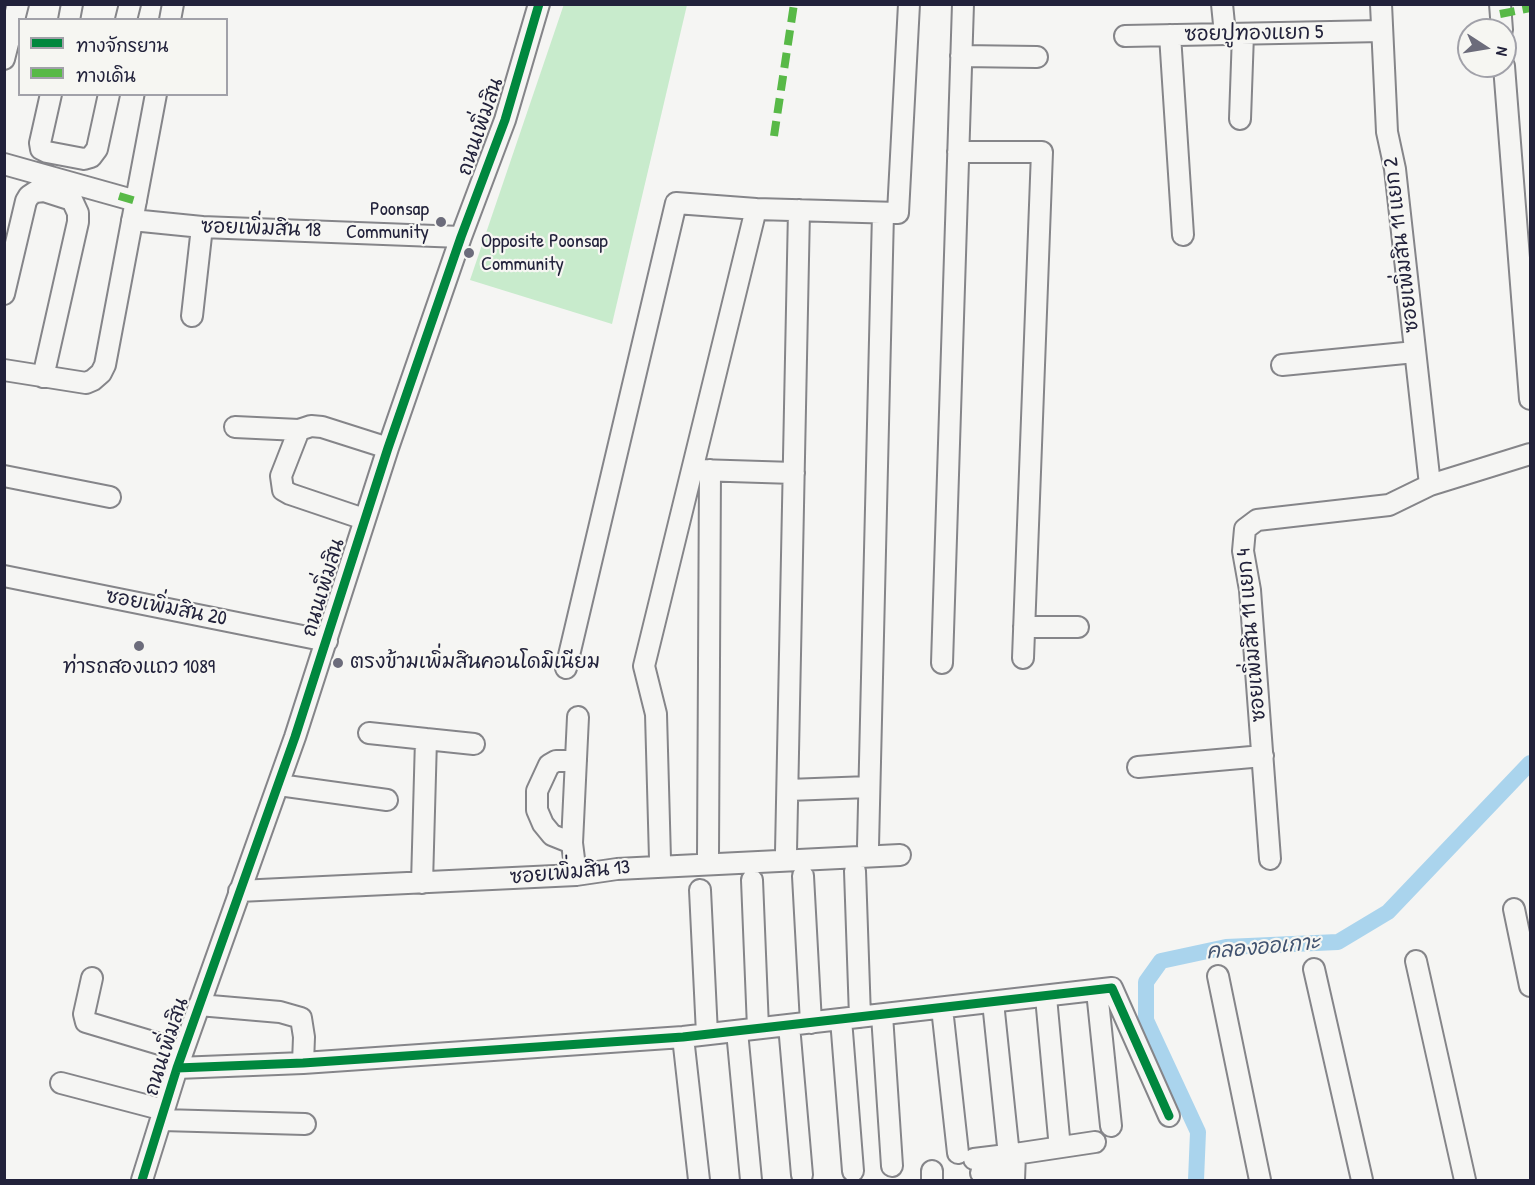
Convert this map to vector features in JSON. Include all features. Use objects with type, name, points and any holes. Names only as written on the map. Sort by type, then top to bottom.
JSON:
[{"type":"street","points":[[4,59],[18,4]]},
{"type":"street","name":"ถนนเพิ่มสิน","points":[[142,1180],[180,1059],[279,785],[388,448],[461,237],[505,120],[539,4]]},
{"type":"street","points":[[566,668],[676,202],[756,209],[898,213],[909,4]]},
{"type":"street","points":[[942,663],[963,4]]},
{"type":"street","points":[[1222,4],[1234,34],[1240,119]]},
{"type":"street","name":"ซอยเพิ่มสิน 11 แยก 2","points":[[1381,4],[1387,132],[1395,169],[1430,485]]},
{"type":"street","name":"ซอยปูทองแยก 5","points":[[1125,36],[1382,31]]},
{"type":"street","points":[[1170,35],[1184,235]]},
{"type":"street","points":[[961,56],[1037,57]]},
{"type":"street","points":[[1505,78],[1525,251],[1530,399]]},
{"type":"street","points":[[51,96],[40,143],[41,149],[84,159],[92,157],[97,149],[109,96]]},
{"type":"street","points":[[4,370],[86,383],[101,373],[105,365],[129,206],[156,96]]},
{"type":"street","points":[[958,152],[1042,152],[1023,658]]},
{"type":"street","points":[[43,377],[78,222],[75,192],[84,159]]},
{"type":"street","points":[[4,164],[75,192]]},
{"type":"street","points":[[4,294],[29,196],[44,191],[75,192]]},
{"type":"street","name":"ซอยเพิ่มสิน 18","points":[[75,192],[202,227],[461,237]]},
{"type":"street","points":[[660,859],[656,714],[644,666],[701,470],[756,209]]},
{"type":"street","points":[[786,852],[799,210]]},
{"type":"street","points":[[868,846],[883,213]]},
{"type":"street","points":[[192,316],[202,227]]},
{"type":"street","points":[[1282,365],[1414,352]]},
{"type":"street","points":[[235,427],[299,430],[311,426],[322,427],[388,448]]},
{"type":"street","points":[[299,430],[281,476],[280,483],[283,489],[290,494],[364,519]]},
{"type":"street","name":"ซอยเพิ่มสิน 11 แยก 4","points":[[1270,859],[1250,590],[1243,551],[1245,529],[1257,520],[1389,505],[1430,485],[1530,454]]},
{"type":"street","points":[[701,470],[794,473]]},
{"type":"street","points":[[701,470],[708,856]]},
{"type":"street","points":[[4,476],[110,497]]},
{"type":"street","name":"ซอยเพิ่มสิน 20","points":[[4,576],[327,640]]},
{"type":"street","points":[[1024,627],[1078,627]]},
{"type":"street","points":[[576,875],[572,843],[578,717]]},
{"type":"street","points":[[369,733],[474,744]]},
{"type":"street","points":[[422,883],[426,739]]},
{"type":"street","points":[[1137,767],[1263,756]]},
{"type":"street","points":[[572,843],[552,835],[543,824],[537,810],[537,790],[549,765],[556,761],[576,761]]},
{"type":"street","points":[[279,785],[387,800]]},
{"type":"street","points":[[788,790],[869,787]]},
{"type":"street","name":"ซอยเพิ่มสิน 13","points":[[239,891],[576,875],[618,869],[900,855]]},
{"type":"street","points":[[853,1171],[851,1018],[855,871]]},
{"type":"street","points":[[803,876],[811,1023]]},
{"type":"street","points":[[752,880],[758,1028]]},
{"type":"street","points":[[700,890],[707,1034]]},
{"type":"street","points":[[1514,909],[1530,986]]},
{"type":"street","points":[[1416,961],[1465,1180]]},
{"type":"street","points":[[1314,969],[1362,1180]]},
{"type":"street","points":[[1218,976],[1260,1180]]},
{"type":"street","points":[[92,978],[84,1014],[86,1022],[180,1059],[303,1063],[683,1037],[1112,988],[1169,1116]]},
{"type":"street","points":[[1097,991],[1111,1126]]},
{"type":"street","points":[[1046,997],[1059,1138]]},
{"type":"street","points":[[993,1002],[1013,1163]]},
{"type":"street","points":[[200,1005],[280,1012],[301,1018],[304,1037],[303,1063]]},
{"type":"street","points":[[942,1008],[971,1162],[1013,1163],[1095,1142]]},
{"type":"street","points":[[882,1015],[892,1166]]},
{"type":"street","points":[[789,1025],[802,1175]]},
{"type":"street","points":[[737,1031],[751,1180]]},
{"type":"street","points":[[683,1037],[699,1180]]},
{"type":"street","points":[[61,1083],[163,1115],[305,1124]]},
{"type":"green space","points":[[564,4],[687,5],[612,324],[470,280]]},
{"type":"waterway","name":"คลองออเกาะ","points":[[1196,1180],[1198,1132],[1146,1020],[1146,982],[1161,961],[1226,947],[1338,942],[1388,912],[1530,763]]},
{"type":"marked path","points":[[774,136],[794,4]]},
{"type":"marked path","points":[[1500,14],[1530,8]]},
{"type":"marked path","points":[[119,196],[136,201]]},
{"type":"cycle path","points":[[142,1180],[177,1068],[295,737],[388,448],[461,237],[505,120],[539,4]]},
{"type":"cycle path","points":[[177,1068],[303,1063],[683,1037],[1112,988],[1169,1116]]},
{"type":"place","name":"Poonsap Community","points":[[441,222]]},
{"type":"place","name":"Opposite Poonsap Community","points":[[469,253]]},
{"type":"place","name":"ท่ารถสองแถว 1089","points":[[139,646]]},
{"type":"place","name":"ตรงข้ามเพิ่มสินคอนโดมิเนียม","points":[[338,663]]}]
